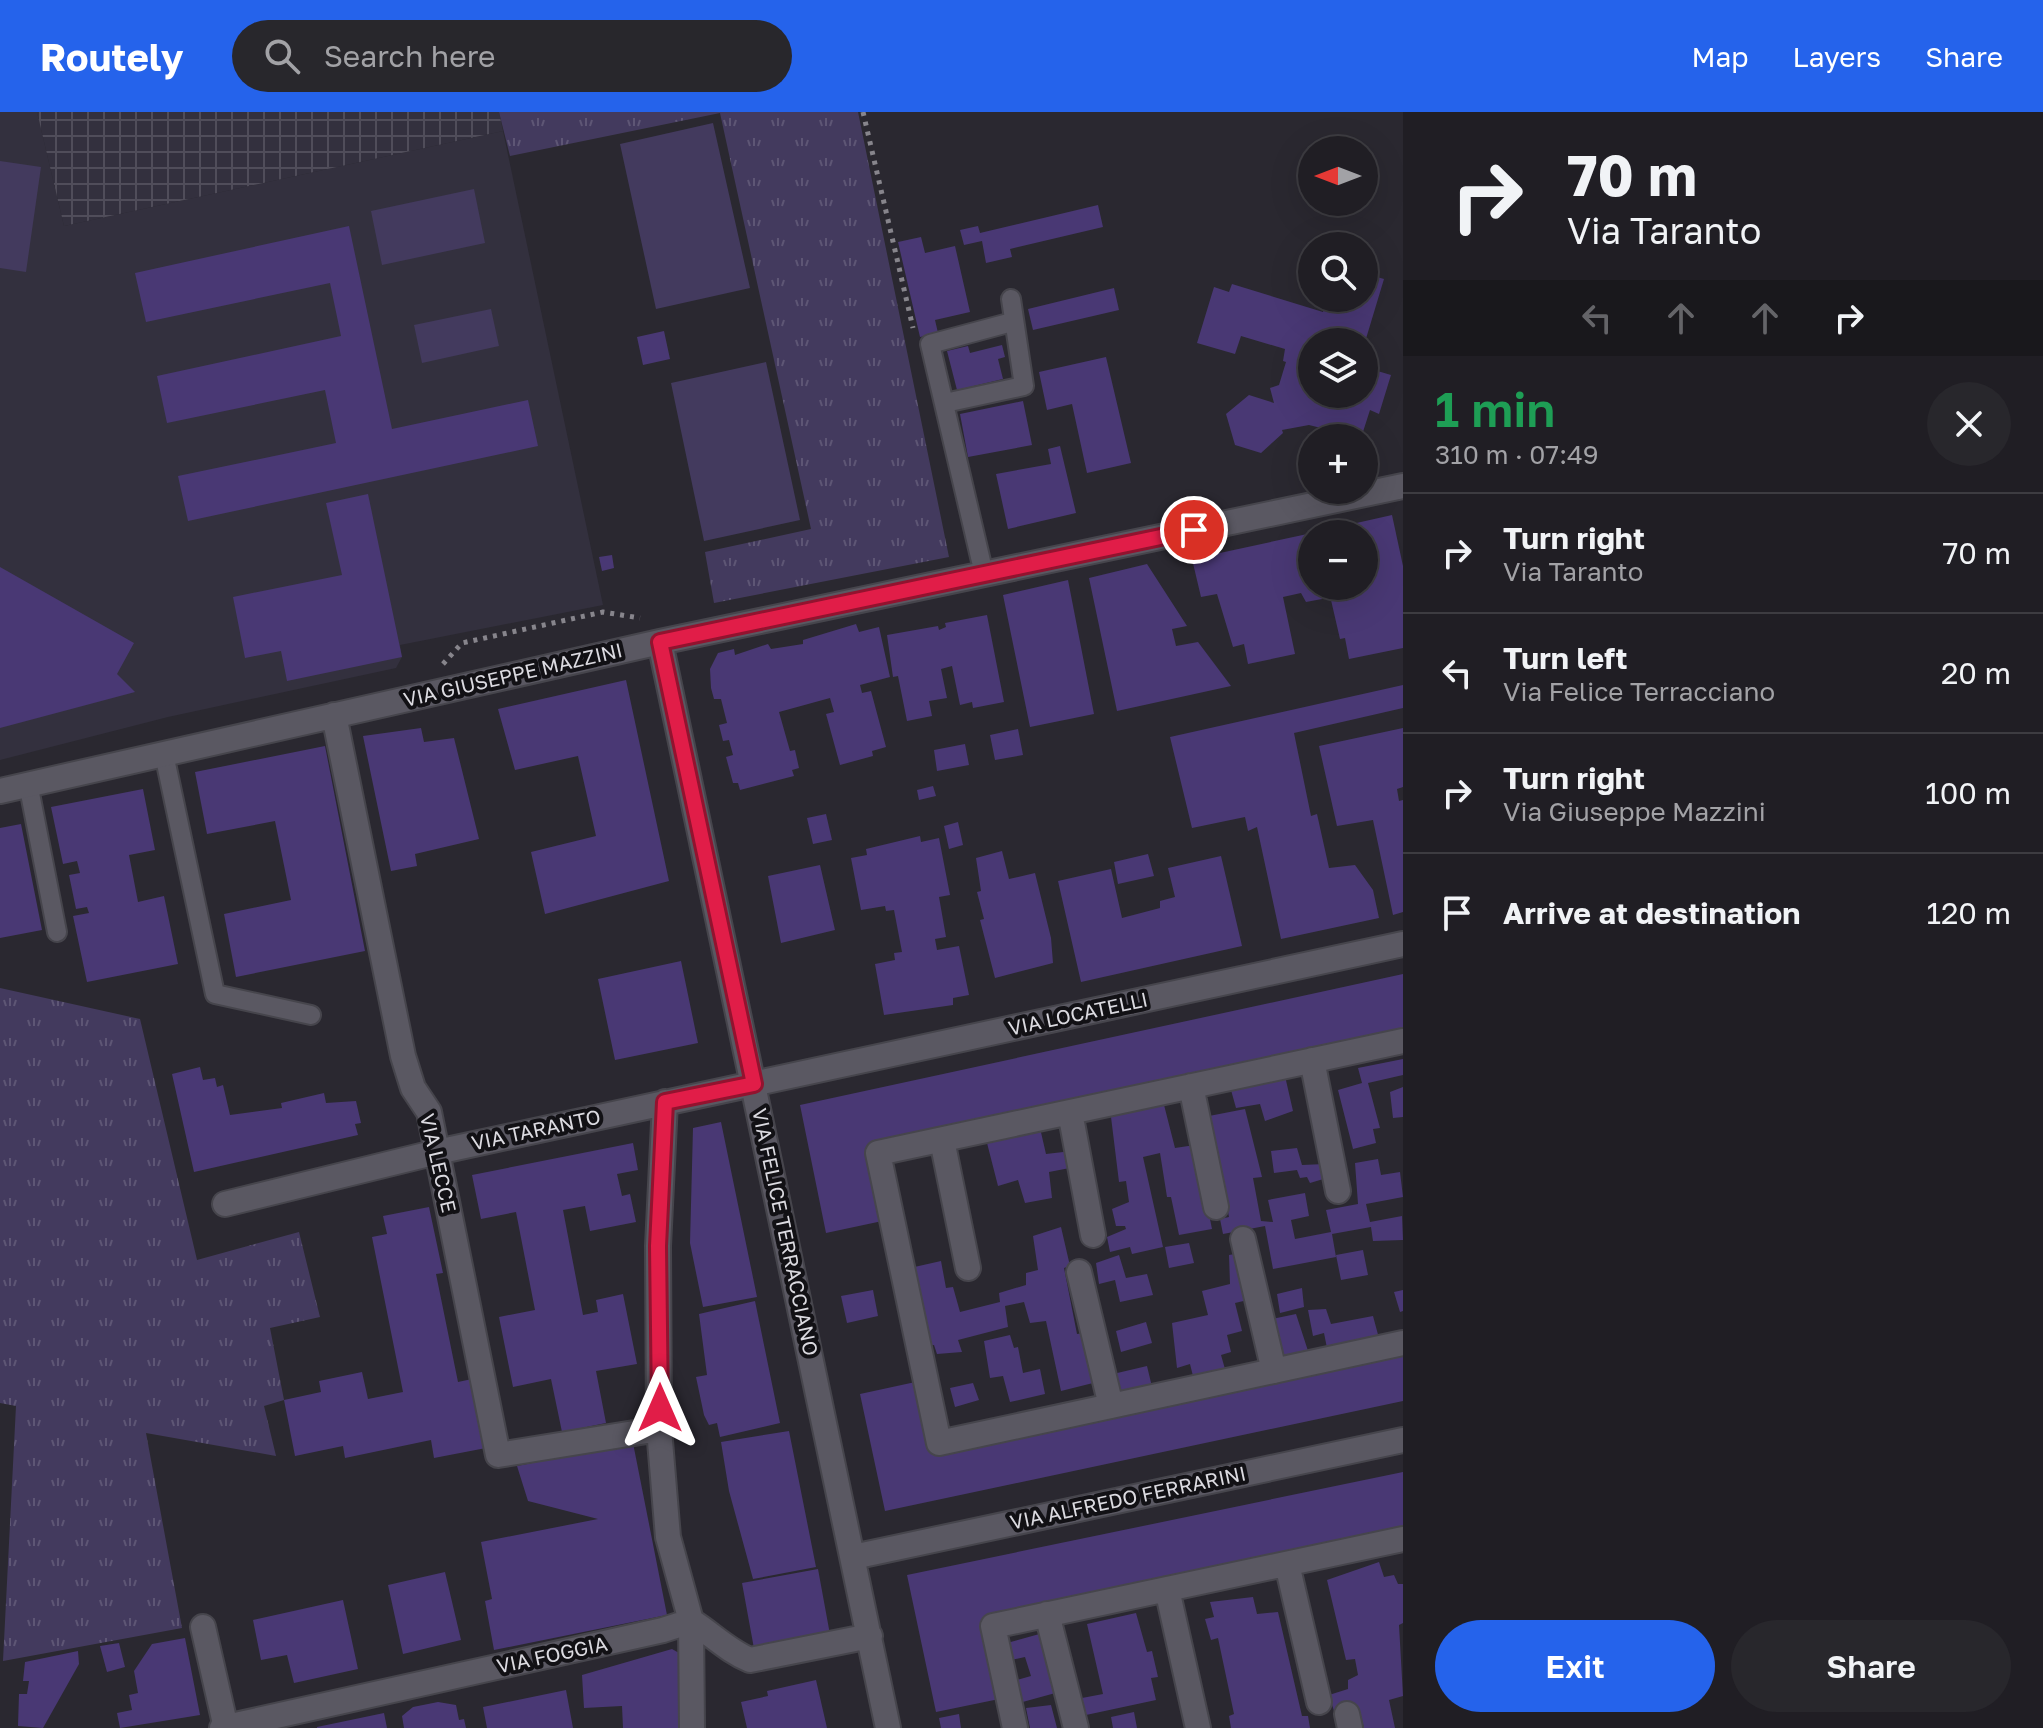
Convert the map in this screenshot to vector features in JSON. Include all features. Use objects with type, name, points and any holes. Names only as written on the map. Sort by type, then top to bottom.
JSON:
[{"type":"street","name":"VIA GIUSEPPE MAZZINI","points":[[0,791],[458,688],[657,631],[984,574],[1403,486]]},
{"type":"street","name":"VIA FELICE TERRACCIANO","points":[[657,631],[888,1728]]},
{"type":"street","name":"VIA LECCE","points":[[334,715],[403,1056],[413,1088],[429,1112],[498,1455],[659,1429]]},
{"type":"street","name":"VIA LOCATELLI","points":[[754,1084],[1403,944]]},
{"type":"street","points":[[1403,1041],[878,1153],[939,1443],[1403,1343]]},
{"type":"street","points":[[1312,1060],[1338,1191]]},
{"type":"street","name":"VIA TARANTO","points":[[225,1204],[437,1152],[754,1084]]},
{"type":"street","points":[[1191,1086],[1216,1207]]},
{"type":"street","points":[[665,1102],[658,1246],[659,1429],[668,1537],[691,1621],[692,1728]]},
{"type":"street","points":[[1070,1112],[1093,1235]]},
{"type":"street","points":[[942,1140],[968,1268]]},
{"type":"street","points":[[1243,1239],[1274,1371]]},
{"type":"street","points":[[1079,1272],[1111,1406]]},
{"type":"street","name":"VIA ALFREDO FERRARINI","points":[[853,1557],[1403,1440]]},
{"type":"street","points":[[1015,1728],[993,1626],[1403,1539]]},
{"type":"street","points":[[1287,1564],[1319,1702]]},
{"type":"street","points":[[1167,1589],[1198,1728]]},
{"type":"street","points":[[1047,1614],[1076,1728]]},
{"type":"street","points":[[691,1621],[719,1638],[731,1653],[750,1660],[870,1636]]},
{"type":"street","name":"VIA FOGGIA","points":[[225,1728],[663,1630],[691,1621]]},
{"type":"street","points":[[203,1627],[225,1728]]},
{"type":"lane","points":[[945,403],[1024,386],[1012,322],[1011,299]]},
{"type":"lane","points":[[984,574],[930,344],[1012,322]]},
{"type":"lane","points":[[164,754],[215,994],[311,1015]]},
{"type":"lane","points":[[28,783],[57,932]]},
{"type":"path","points":[[439,670],[462,643],[603,612],[657,631]]},
{"type":"shaded area","points":[[0,112],[37,112],[64,226],[503,131],[603,605],[400,645],[402,657],[396,668],[168,717],[0,760]]},
{"type":"shaded area","points":[[37,112],[499,112],[503,131],[64,226]]},
{"type":"green space","points":[[499,112],[858,112],[949,557],[714,603],[705,552],[811,529],[720,113],[510,156]]},
{"type":"green space","points":[[713,123],[750,288],[656,309],[620,144]]},
{"type":"green space","points":[[0,161],[41,167],[26,272],[0,268]]},
{"type":"green space","points":[[474,189],[485,243],[382,265],[371,211]]},
{"type":"green space","points":[[491,309],[499,346],[422,363],[414,325]]},
{"type":"green space","points":[[766,362],[800,520],[704,541],[671,383]]},
{"type":"green space","points":[[0,988],[140,1019],[197,1260],[299,1232],[320,1317],[270,1328],[284,1400],[264,1406],[276,1456],[146,1433],[182,1628],[3,1661],[16,1406],[0,1403]]},
{"type":"building","points":[[1098,205],[1103,227],[1010,249],[1012,257],[986,263],[982,241],[964,245],[960,230],[978,226],[980,233]]},
{"type":"building","points":[[349,226],[392,429],[528,400],[538,446],[188,521],[178,476],[336,443],[325,390],[167,423],[157,376],[341,336],[330,283],[146,322],[135,273]]},
{"type":"building","points":[[921,237],[925,253],[955,246],[970,312],[935,320],[938,333],[920,337],[898,242]]},
{"type":"building","points":[[1378,277],[1384,279],[1378,299]]},
{"type":"building","points":[[1232,284],[1298,304],[1298,312],[1374,312],[1369,328],[1298,328],[1298,408],[1378,408],[1378,371],[1391,375],[1379,414],[1370,410],[1366,424],[1298,424],[1298,427],[1282,430],[1283,433],[1261,453],[1235,445],[1226,414],[1249,395],[1274,403],[1270,388],[1279,385],[1286,362],[1283,361],[1285,349],[1241,336],[1235,354],[1197,343],[1214,287],[1229,292]]},
{"type":"building","points":[[1114,288],[1119,310],[1033,330],[1028,309]]},
{"type":"building","points":[[664,331],[670,359],[643,365],[637,337]]},
{"type":"building","points":[[1002,345],[1005,357],[998,359],[1003,379],[957,390],[947,351],[968,346],[970,353]]},
{"type":"building","points":[[1106,357],[1131,463],[1087,473],[1072,404],[1047,410],[1039,372]]},
{"type":"building","points":[[1023,401],[1032,445],[968,457],[960,414]]},
{"type":"building","points":[[1060,446],[1076,513],[1008,529],[996,474],[1051,464],[1048,449]]},
{"type":"building","points":[[368,494],[402,657],[287,681],[281,651],[245,658],[233,597],[342,575],[326,503]]},
{"type":"building","points":[[1392,515],[1403,566],[1403,648],[1349,659],[1345,638],[1340,639],[1331,600],[1378,600],[1378,520],[1369,520]]},
{"type":"building","points":[[1298,536],[1298,594],[1283,597],[1295,654],[1248,664],[1244,644],[1233,647],[1217,594],[1201,597],[1192,559]]},
{"type":"building","points":[[612,555],[614,568],[602,571],[599,557]]},
{"type":"building","points":[[1147,564],[1187,626],[1172,629],[1176,646],[1198,642],[1231,686],[1117,711],[1089,578]]},
{"type":"building","points":[[0,567],[134,643],[117,674],[135,692],[0,728]]},
{"type":"building","points":[[1068,580],[1094,714],[1030,727],[1003,595]]},
{"type":"building","points":[[987,615],[1004,702],[973,708],[972,702],[960,705],[952,666],[941,669],[947,698],[929,701],[932,716],[907,721],[898,676],[893,677],[887,635],[938,626],[939,630],[946,627],[945,623]]},
{"type":"building","points":[[856,624],[859,632],[879,627],[890,677],[860,685],[862,693],[871,691],[886,747],[872,751],[873,756],[840,765],[826,714],[834,712],[830,698],[779,712],[790,751],[795,750],[799,768],[792,770],[794,776],[740,790],[738,783],[733,783],[726,757],[733,755],[729,740],[723,741],[719,725],[727,723],[721,699],[714,699],[711,688],[710,669],[718,653],[734,649],[735,655],[768,644],[771,649],[803,644],[803,640]]},
{"type":"building","points":[[626,680],[669,881],[545,914],[531,852],[596,836],[578,756],[515,770],[498,709]]},
{"type":"building","points":[[1403,685],[1403,708],[1294,733],[1311,816],[1317,814],[1329,868],[1355,865],[1373,890],[1379,918],[1281,939],[1257,827],[1248,831],[1245,817],[1192,828],[1170,737]]},
{"type":"building","points":[[421,728],[424,742],[454,738],[479,839],[415,854],[417,866],[391,871],[363,736]]},
{"type":"building","points":[[1403,728],[1403,787],[1397,789],[1399,801],[1403,800],[1403,912],[1393,915],[1373,820],[1337,826],[1319,746]]},
{"type":"building","points":[[1018,729],[1023,755],[995,760],[990,735]]},
{"type":"building","points":[[965,744],[969,765],[937,771],[934,750]]},
{"type":"building","points":[[325,746],[365,951],[236,977],[224,914],[291,900],[275,821],[207,834],[195,772]]},
{"type":"building","points":[[933,786],[936,796],[919,800],[917,790]]},
{"type":"building","points":[[143,789],[155,850],[129,855],[138,902],[164,896],[178,964],[87,982],[73,916],[89,913],[87,907],[76,909],[69,875],[80,873],[77,861],[63,864],[51,807]]},
{"type":"building","points":[[826,814],[832,840],[813,844],[807,818]]},
{"type":"building","points":[[958,822],[963,845],[949,849],[944,826]]},
{"type":"building","points":[[21,824],[42,930],[0,938],[0,828]]},
{"type":"building","points":[[920,836],[921,842],[939,838],[950,895],[939,897],[946,937],[935,939],[937,950],[959,946],[969,995],[953,998],[953,1005],[884,1015],[875,964],[895,960],[894,953],[902,952],[894,910],[886,911],[885,906],[861,910],[851,858],[867,855],[866,849]]},
{"type":"building","points":[[1002,851],[1009,879],[1035,873],[1051,938],[1053,963],[995,978],[980,920],[984,919],[977,892],[981,891],[976,858]]},
{"type":"building","points":[[1148,854],[1154,876],[1118,884],[1114,862]]},
{"type":"building","points":[[1221,856],[1242,946],[1081,982],[1058,881],[1111,869],[1122,918],[1160,908],[1160,901],[1175,897],[1168,868]]},
{"type":"building","points":[[820,865],[835,930],[781,943],[768,876]]},
{"type":"building","points":[[681,961],[698,1043],[615,1060],[598,979]]},
{"type":"building","points":[[1403,974],[1403,1036],[872,1148],[887,1220],[826,1233],[800,1105]]},
{"type":"building","points":[[1403,1059],[1403,1075],[1368,1083],[1380,1128],[1373,1129],[1376,1143],[1353,1149],[1338,1090],[1362,1083],[1358,1068]]},
{"type":"building","points":[[200,1067],[203,1080],[215,1078],[217,1087],[223,1085],[230,1115],[282,1108],[281,1103],[324,1093],[326,1103],[356,1101],[361,1123],[355,1124],[358,1135],[194,1172],[172,1074]]},
{"type":"building","points":[[1285,1076],[1293,1111],[1265,1121],[1260,1104],[1236,1108],[1231,1090]]},
{"type":"building","points":[[1403,1087],[1403,1117],[1393,1118],[1390,1092]]},
{"type":"building","points":[[1163,1101],[1175,1148],[1195,1145],[1212,1229],[1179,1235],[1171,1197],[1167,1197],[1160,1153],[1143,1157],[1163,1247],[1132,1254],[1130,1247],[1110,1252],[1107,1237],[1126,1229],[1125,1226],[1116,1226],[1112,1209],[1129,1202],[1126,1181],[1119,1182],[1111,1117]]},
{"type":"building","points":[[1245,1109],[1262,1177],[1253,1178],[1261,1221],[1273,1222],[1268,1200],[1305,1193],[1309,1216],[1291,1220],[1295,1239],[1331,1232],[1326,1210],[1358,1204],[1355,1163],[1378,1159],[1381,1175],[1400,1172],[1403,1197],[1366,1204],[1370,1222],[1402,1216],[1403,1240],[1373,1241],[1371,1227],[1332,1234],[1336,1257],[1273,1269],[1265,1226],[1223,1234],[1220,1219],[1229,1217],[1209,1116]]},
{"type":"building","points":[[721,1122],[757,1297],[703,1307],[690,1243],[693,1128]]},
{"type":"building","points":[[1040,1128],[1046,1154],[1072,1151],[1075,1167],[1049,1172],[1052,1198],[1025,1203],[1018,1180],[998,1186],[987,1143]]},
{"type":"building","points":[[633,1143],[638,1170],[617,1174],[622,1196],[630,1194],[636,1222],[590,1231],[585,1206],[563,1210],[583,1315],[598,1312],[596,1300],[623,1294],[637,1364],[596,1371],[606,1423],[562,1432],[551,1379],[513,1387],[499,1317],[535,1310],[516,1212],[481,1219],[472,1175]]},
{"type":"building","points":[[1297,1148],[1302,1165],[1325,1164],[1330,1177],[1310,1183],[1307,1177],[1300,1178],[1297,1170],[1274,1173],[1271,1151]]},
{"type":"building","points":[[429,1207],[443,1273],[436,1274],[458,1382],[472,1379],[486,1448],[434,1458],[431,1440],[345,1458],[343,1446],[295,1456],[284,1400],[321,1392],[319,1381],[362,1372],[368,1399],[403,1392],[372,1237],[387,1234],[383,1216]]},
{"type":"building","points":[[1061,1227],[1070,1266],[1064,1268],[1077,1334],[1084,1333],[1093,1383],[1061,1391],[1046,1321],[1030,1323],[1024,1302],[1005,1306],[1008,1327],[958,1340],[962,1352],[937,1354],[934,1345],[925,1346],[910,1268],[941,1261],[946,1288],[953,1287],[960,1312],[1000,1302],[999,1293],[1026,1285],[1026,1273],[1038,1270],[1033,1236]]},
{"type":"building","points":[[1189,1243],[1194,1263],[1169,1268],[1165,1247]]},
{"type":"building","points":[[1363,1250],[1368,1275],[1341,1280],[1336,1255]]},
{"type":"building","points":[[1241,1253],[1252,1299],[1235,1303],[1242,1331],[1227,1335],[1231,1352],[1221,1355],[1227,1376],[1195,1384],[1190,1364],[1177,1368],[1172,1323],[1208,1315],[1202,1291],[1230,1284],[1229,1255]]},
{"type":"building","points":[[1119,1255],[1126,1278],[1147,1274],[1153,1295],[1120,1302],[1115,1280],[1099,1284],[1096,1263]]},
{"type":"building","points":[[1302,1288],[1304,1307],[1280,1313],[1277,1294]]},
{"type":"building","points":[[873,1290],[878,1316],[847,1323],[841,1296]]},
{"type":"building","points":[[1403,1290],[1403,1311],[1400,1312],[1394,1292]]},
{"type":"building","points":[[755,1301],[780,1423],[720,1437],[717,1423],[709,1425],[704,1415],[696,1377],[707,1375],[699,1314]]},
{"type":"building","points":[[1326,1309],[1331,1324],[1373,1316],[1380,1342],[1328,1353],[1324,1333],[1313,1336],[1308,1310]]},
{"type":"building","points":[[1296,1314],[1310,1357],[1282,1363],[1272,1319]]},
{"type":"building","points":[[1146,1322],[1152,1343],[1121,1352],[1116,1331]]},
{"type":"building","points":[[1010,1335],[1014,1348],[1018,1347],[1023,1373],[1040,1369],[1045,1394],[1010,1402],[1003,1376],[990,1378],[984,1341]]},
{"type":"building","points":[[1403,1347],[1403,1401],[885,1511],[860,1394],[920,1381],[935,1451]]},
{"type":"building","points":[[1147,1366],[1153,1391],[1123,1398],[1113,1374]]},
{"type":"building","points":[[973,1383],[979,1400],[955,1407],[950,1388]]},
{"type":"building","points":[[789,1431],[816,1567],[753,1579],[729,1491],[721,1442]]},
{"type":"building","points":[[633,1443],[667,1615],[494,1650],[485,1601],[492,1599],[481,1542],[598,1519],[528,1501],[517,1466]]},
{"type":"building","points":[[1403,1472],[1403,1533],[988,1620],[1004,1698],[936,1712],[907,1575]]},
{"type":"building","points":[[1379,1562],[1384,1577],[1394,1575],[1398,1584],[1403,1584],[1403,1623],[1399,1625],[1403,1696],[1389,1700],[1395,1728],[1364,1728],[1359,1708],[1334,1711],[1329,1695],[1348,1689],[1348,1680],[1358,1675],[1355,1659],[1346,1660],[1327,1580]]},
{"type":"building","points":[[818,1569],[831,1640],[755,1654],[742,1583]]},
{"type":"building","points":[[445,1572],[461,1640],[403,1654],[388,1585]]},
{"type":"building","points":[[1253,1597],[1257,1614],[1278,1612],[1302,1716],[1308,1716],[1310,1728],[1231,1728],[1229,1716],[1234,1714],[1218,1638],[1211,1640],[1205,1619],[1214,1617],[1210,1602]]},
{"type":"building","points":[[343,1600],[358,1669],[294,1683],[287,1655],[261,1660],[253,1620]]},
{"type":"building","points":[[1136,1613],[1147,1652],[1152,1651],[1158,1677],[1151,1678],[1156,1700],[1086,1715],[1082,1698],[1103,1694],[1087,1624]]},
{"type":"building","points":[[1043,1633],[1059,1692],[1019,1703],[1013,1681],[1031,1676],[1025,1657],[1011,1660],[1007,1643]]},
{"type":"building","points":[[185,1638],[200,1715],[120,1728],[117,1713],[132,1710],[129,1695],[138,1693],[134,1671],[152,1644]]},
{"type":"building","points":[[119,1643],[125,1667],[107,1672],[100,1646]]},
{"type":"building","points":[[672,1649],[679,1653],[683,1728],[623,1728],[622,1706],[584,1708],[582,1675]]},
{"type":"building","points":[[78,1651],[79,1664],[43,1728],[18,1726],[19,1694],[27,1694],[29,1681],[23,1681],[25,1662]]},
{"type":"building","points":[[816,1680],[827,1728],[747,1728],[741,1702],[768,1696],[767,1691]]},
{"type":"building","points":[[566,1690],[573,1728],[487,1728],[483,1707]]},
{"type":"building","points":[[438,1702],[456,1705],[459,1720],[464,1719],[466,1728],[404,1728],[402,1716],[413,1707]]},
{"type":"building","points":[[1051,1705],[1057,1728],[1030,1728],[1026,1708]]},
{"type":"building","points":[[1134,1712],[1137,1728],[1113,1728],[1111,1717]]},
{"type":"building","points":[[384,1713],[387,1728],[317,1728],[317,1727]]},
{"type":"building","points":[[959,1714],[961,1728],[941,1728],[939,1718]]},
{"type":"route","points":[[660,1408],[658,1246],[665,1102],[754,1084],[660,642],[1194,530]]}]
